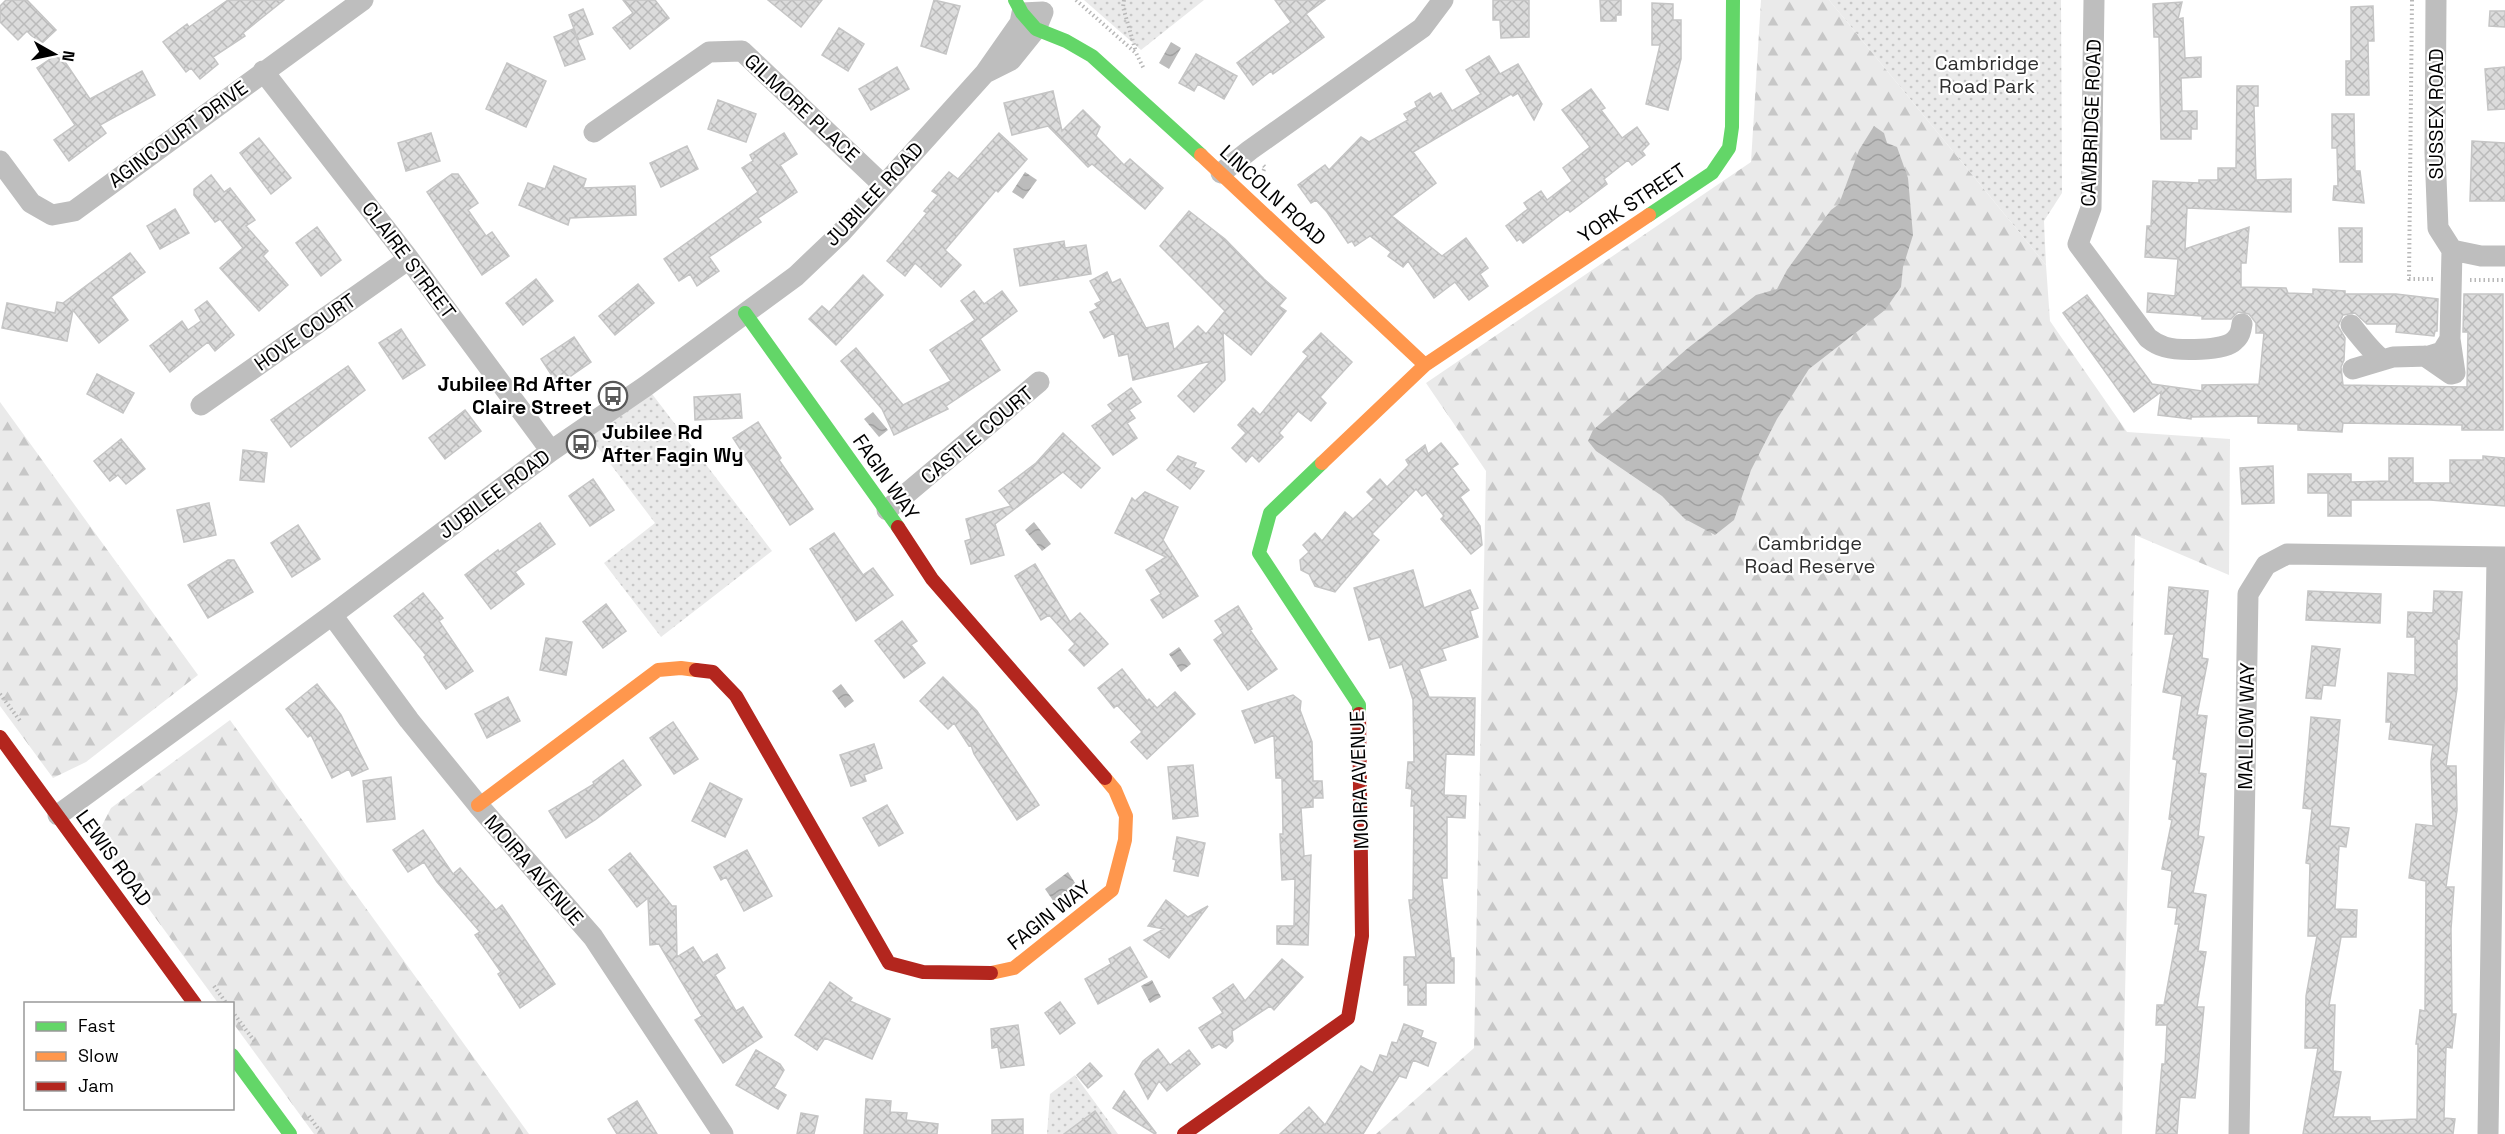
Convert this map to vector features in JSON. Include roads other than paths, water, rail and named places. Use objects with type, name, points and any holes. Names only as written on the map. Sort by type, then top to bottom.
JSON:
[{"type":"street","name":"AGINCOURT DRIVE","points":[[0,161],[31,203],[52,215],[74,210],[363,0]]},
{"type":"street","points":[[1221,173],[1422,28],[1443,0]]},
{"type":"street","name":"YORK STREET","points":[[1425,365],[1712,172],[1729,148],[1732,127],[1733,0]]},
{"type":"street","name":"CAMBRIDGE ROAD","points":[[2094,0],[2091,208],[2078,244],[2148,338],[2156,343],[2176,349],[2220,347],[2233,343],[2240,334],[2242,324]]},
{"type":"street","name":"SUSSEX ROAD","points":[[2436,0],[2435,152],[2438,228],[2452,250]]},
{"type":"street","name":"LINCOLN ROAD","points":[[1034,12],[1066,41],[1092,56]]},
{"type":"street","name":"JUBILEE ROAD","points":[[58,815],[333,615],[551,451],[646,386],[796,276],[840,234],[985,73],[1011,60],[1034,12]]},
{"type":"street","name":"LINCOLN ROAD","points":[[1070,26],[1092,56],[1221,173],[1425,365]]},
{"type":"street","name":"GILMORE PLACE","points":[[594,132],[709,52],[742,51],[883,185]]},
{"type":"street","name":"CLAIRE STREET","points":[[263,71],[409,259],[551,451]]},
{"type":"street","points":[[2353,369],[2393,357],[2425,356],[2442,352],[2450,339],[2452,250],[2481,256],[2505,256]]},
{"type":"street","name":"HOVE COURT","points":[[201,405],[409,259]]},
{"type":"street","name":"FAGIN WAY","points":[[477,805],[658,670],[681,668],[712,672],[736,696],[889,963],[923,972],[988,974],[1014,968],[1112,890],[1125,840],[1126,816],[1115,790],[932,579],[887,510],[745,313]]},
{"type":"street","points":[[2351,325],[2367,341],[2375,355],[2383,360]]},
{"type":"street","name":"MOIRA AVENUE","points":[[1184,1134],[1348,1018],[1362,936],[1359,705],[1259,553],[1270,513],[1425,365]]},
{"type":"street","name":"CASTLE COURT","points":[[887,510],[1039,382]]},
{"type":"street","name":"MALLOW WAY","points":[[2239,1134],[2248,594],[2266,565],[2287,554],[2501,557]]},
{"type":"street","points":[[2488,1134],[2501,557]]},
{"type":"street","name":"MOIRA AVENUE","points":[[333,615],[409,720],[477,805],[592,938],[723,1134]]},
{"type":"street","name":"LEWIS ROAD","points":[[0,737],[194,1002]]},
{"type":"street","points":[[234,1058],[290,1134]]},
{"type":"water","points":[[1171,42],[1181,48],[1169,69],[1159,63]]},
{"type":"water","points":[[1874,126],[1884,133],[1887,143],[1897,147],[1908,178],[1913,235],[1903,267],[1901,287],[1885,310],[1809,369],[1777,419],[1751,470],[1734,520],[1715,535],[1685,519],[1662,496],[1596,451],[1588,441],[1593,430],[1688,348],[1756,295],[1777,289],[1787,270],[1816,230],[1831,210],[1839,204],[1859,150]]},
{"type":"water","points":[[1025,172],[1037,180],[1023,199],[1012,192]]},
{"type":"water","points":[[873,412],[888,430],[879,437],[864,419]]},
{"type":"water","points":[[1034,522],[1051,544],[1042,551],[1025,530]]},
{"type":"water","points":[[1179,647],[1191,664],[1181,672],[1169,654]]},
{"type":"water","points":[[841,684],[854,701],[845,708],[832,691]]},
{"type":"water","points":[[1068,872],[1077,886],[1054,902],[1045,889]]},
{"type":"water","points":[[1152,980],[1161,997],[1150,1003],[1141,986]]},
{"type":"place","name":"Jubilee Rd After Claire Street","points":[[613,396]]},
{"type":"place","name":"Jubilee Rd After Fagin Wy","points":[[581,444]]},
{"type":"park label","name":"Cambridge Road Park","points":[[1987,74]]},
{"type":"park label","name":"Cambridge Road Reserve","points":[[1810,554]]}]
